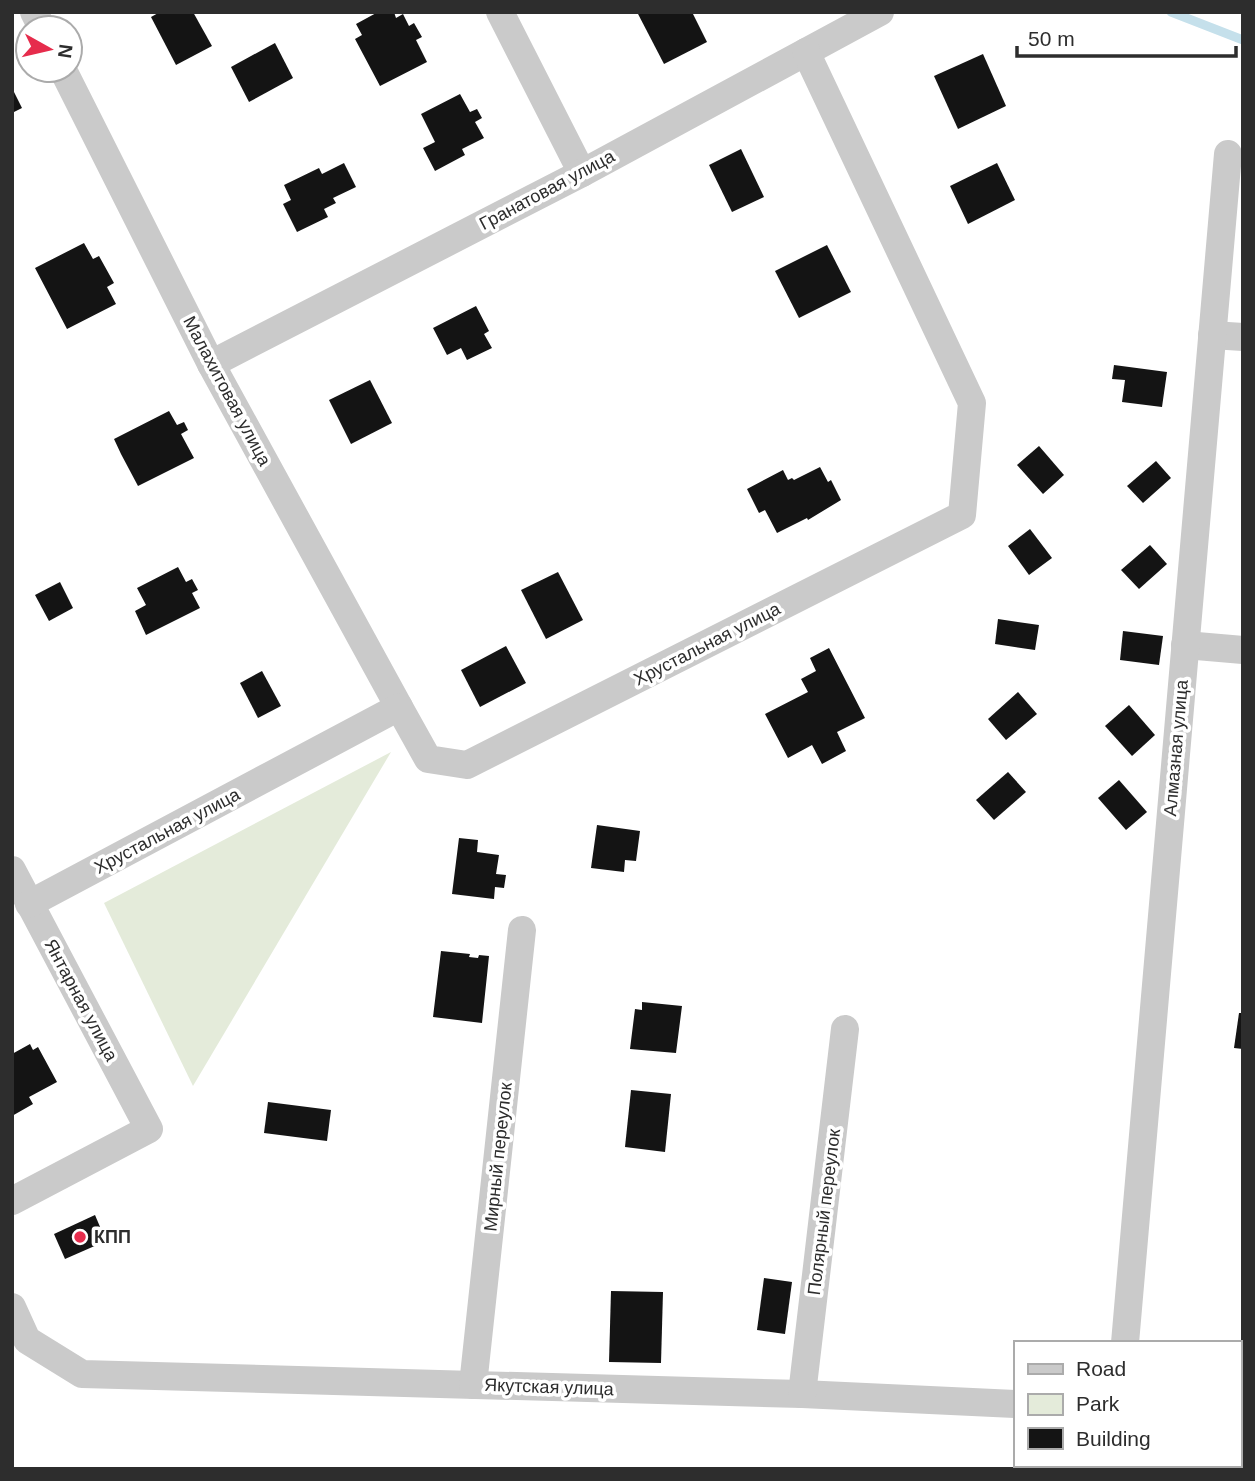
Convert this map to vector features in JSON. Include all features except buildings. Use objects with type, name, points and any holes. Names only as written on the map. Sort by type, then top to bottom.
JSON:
[{"type":"street","points":[[500,12],[582,173]]},
{"type":"street","name":"Гранатовая улица","points":[[211,364],[582,173],[880,12]]},
{"type":"street","name":"Хрустальная улица","points":[[29,904],[399,707],[428,759],[467,765],[962,515],[972,403],[806,52]]},
{"type":"street","name":"Малахитовая улица","points":[[71,84],[211,364],[399,707]]},
{"type":"street","name":"Алмазная улица","points":[[1125,1341],[1228,154]]},
{"type":"street","points":[[1212,335],[1243,337]]},
{"type":"street","points":[[1185,645],[1243,650]]},
{"type":"street","name":"Янтарная улица","points":[[12,870],[149,1129],[12,1201]]},
{"type":"street","name":"Мирный переулок","points":[[473,1385],[522,930]]},
{"type":"street","name":"Полярный переулок","points":[[802,1394],[845,1029]]},
{"type":"street","name":"Якутская улица","points":[[12,1307],[27,1340],[82,1374],[802,1394],[1014,1404]]},
{"type":"green space","points":[[391,752],[193,1086],[104,903]]},
{"type":"waterway","points":[[1171,12],[1243,40]]},
{"type":"place","name":"КПП","points":[[80,1237]]}]
